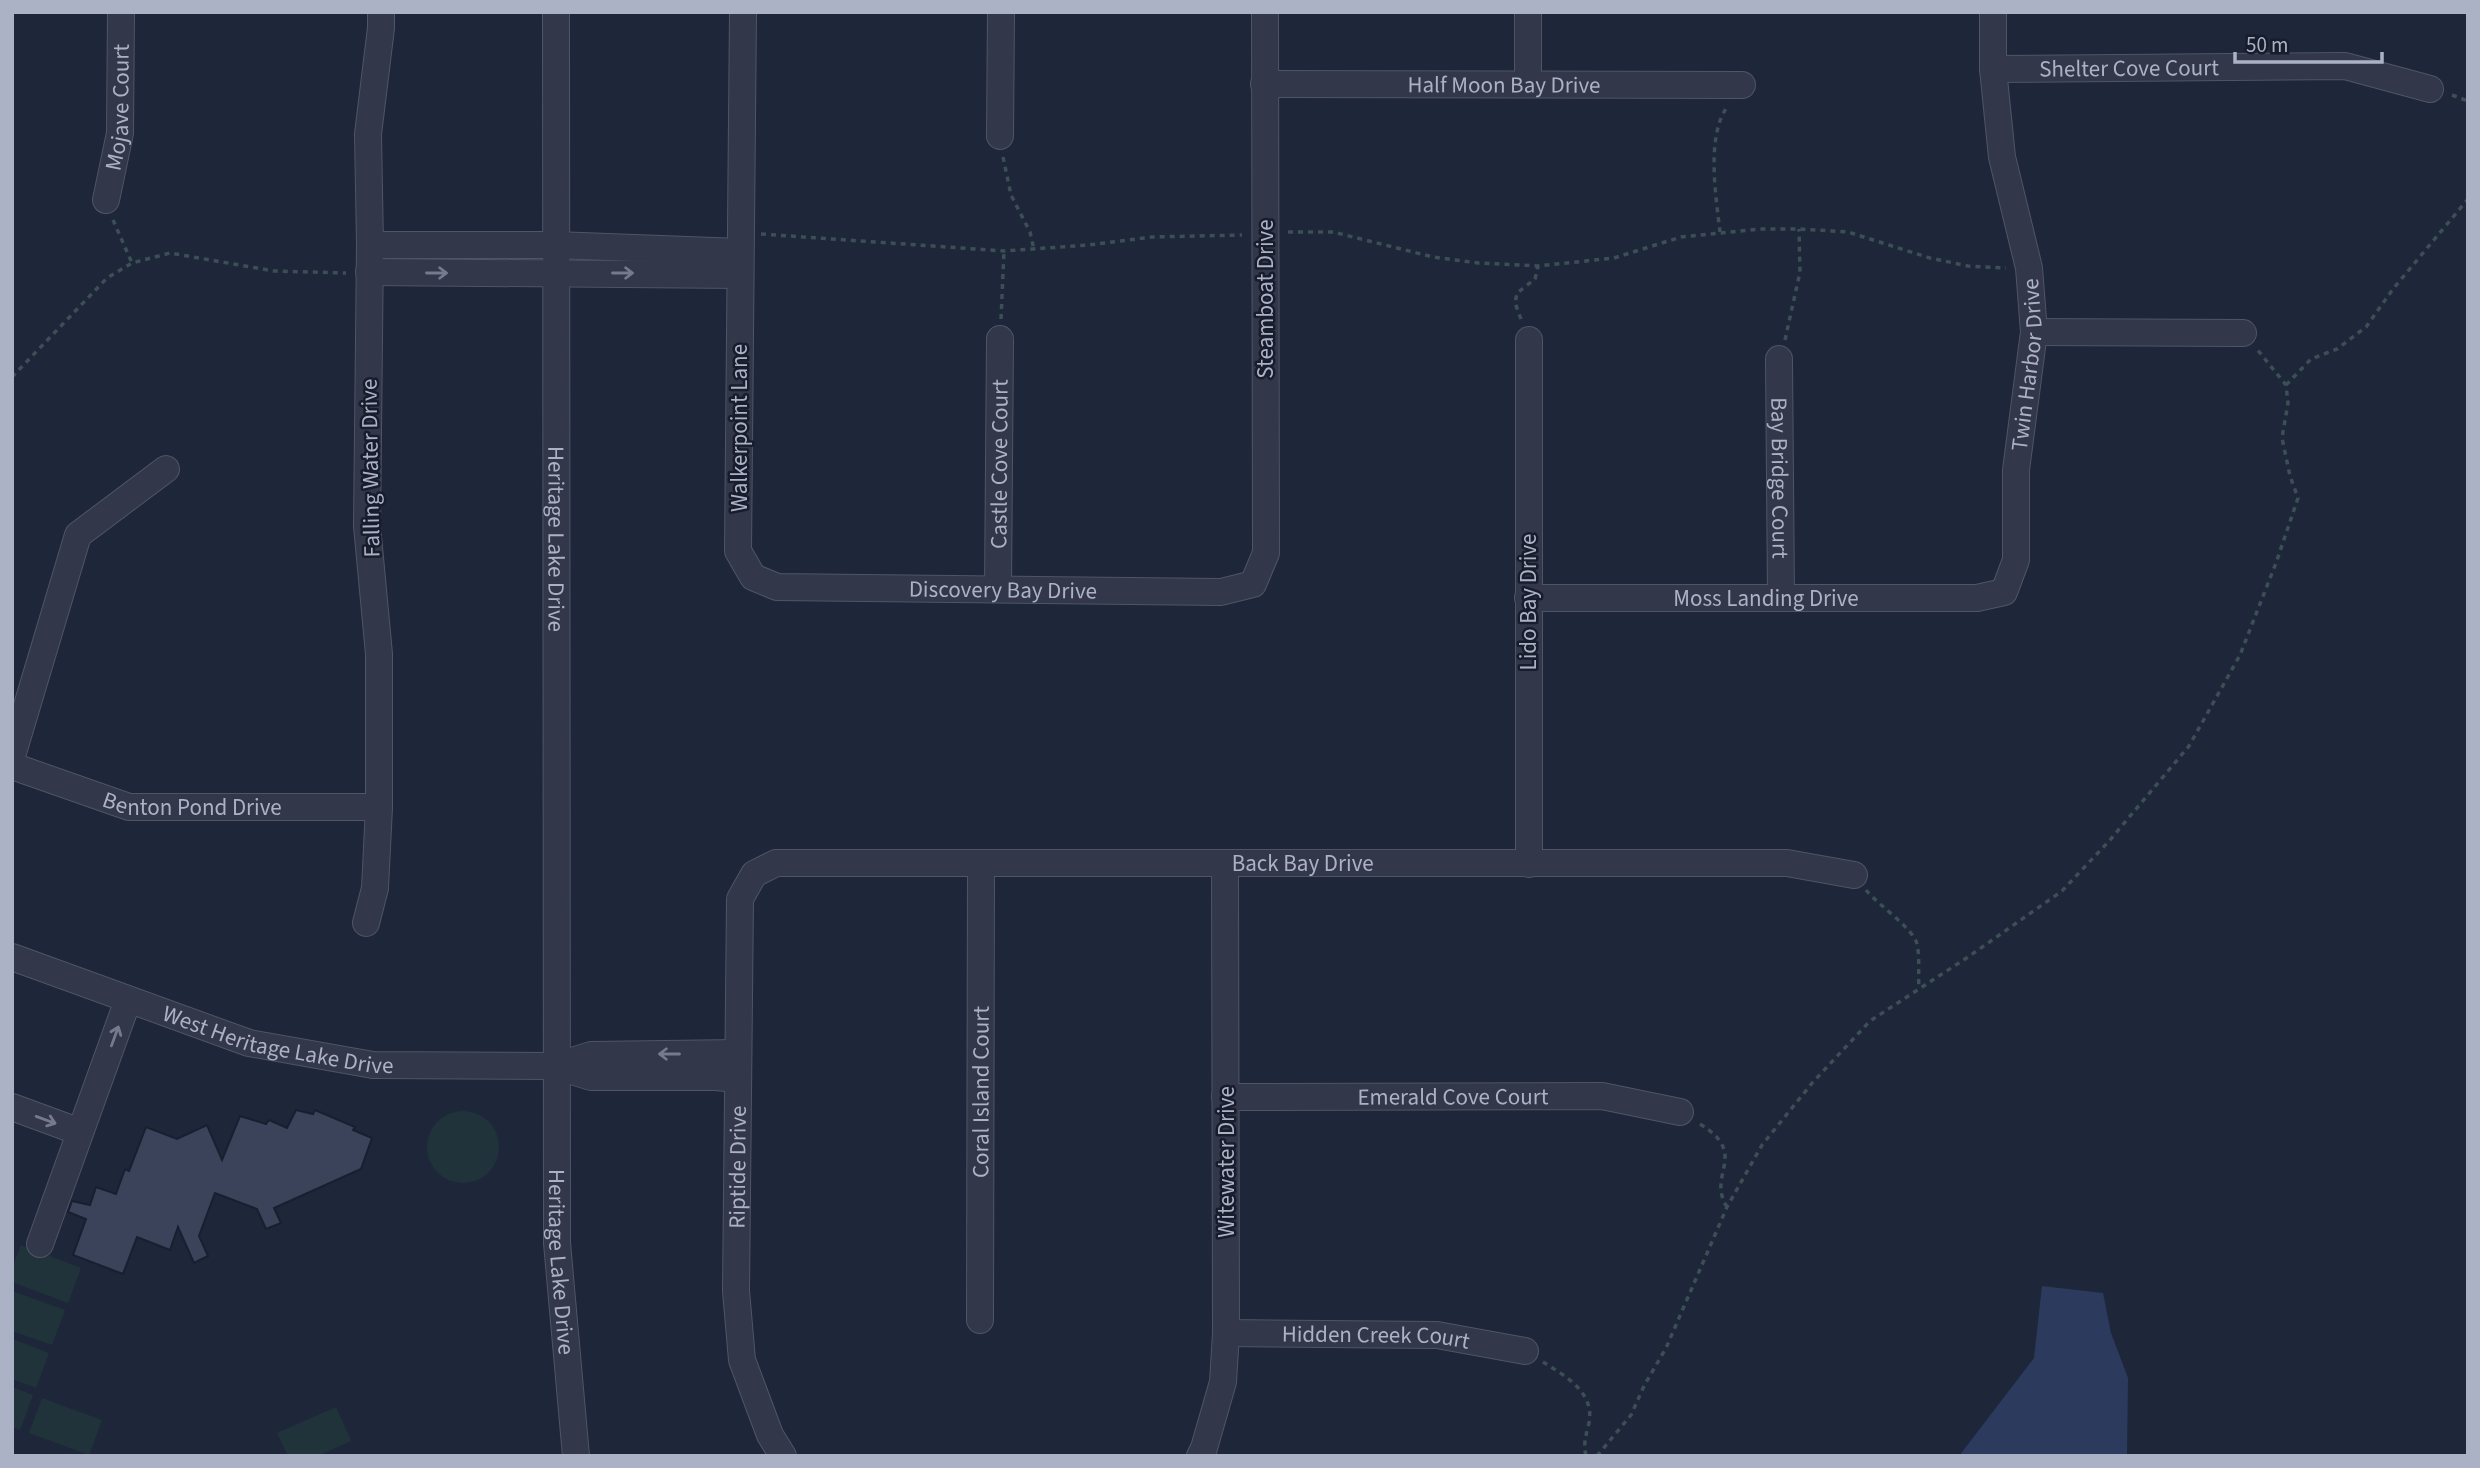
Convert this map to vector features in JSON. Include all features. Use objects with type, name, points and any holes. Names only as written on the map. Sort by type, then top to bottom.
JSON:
[{"type":"street","name":"Mojave Court","points":[[106,200],[120,133],[121,12]]},
{"type":"street","name":"Falling Water Drive","points":[[366,923],[375,888],[379,807],[379,654],[367,526],[370,245],[368,134],[381,12]]},
{"type":"street","name":"Heritage Lake Drive","points":[[556,12],[557,1243],[576,1456]]},
{"type":"street","name":"Walkerpoint Lane","points":[[743,12],[738,551],[753,577]]},
{"type":"street","points":[[1000,136],[1001,12]]},
{"type":"street","name":"Steamboat Drive","points":[[1253,584],[1266,553],[1265,12]]},
{"type":"street","points":[[1528,12],[1528,84]]},
{"type":"street","name":"Twin Harbor Drive","points":[[1993,12],[1993,69],[2002,157],[2029,268],[2034,332],[2016,470],[2016,560],[2004,592]]},
{"type":"street","name":"Shelter Cove Court","points":[[1993,69],[2345,66],[2430,89]]},
{"type":"street","name":"Half Moon Bay Drive","points":[[1264,84],[1742,85]]},
{"type":"street","points":[[370,245],[555,245],[740,253]]},
{"type":"street","points":[[369,272],[555,273],[740,253]]},
{"type":"street","points":[[2034,332],[2243,333]]},
{"type":"street","name":"Castle Cove Court","points":[[998,588],[1000,340]]},
{"type":"street","name":"Lido Bay Drive","points":[[1529,340],[1529,864]]},
{"type":"street","name":"Bay Bridge Court","points":[[1779,359],[1781,598]]},
{"type":"street","points":[[12,756],[78,535],[166,469]]},
{"type":"street","name":"Discovery Bay Drive","points":[[753,577],[777,587],[1221,592],[1253,584]]},
{"type":"street","name":"Moss Landing Drive","points":[[1528,598],[1977,598],[2004,592]]},
{"type":"street","name":"Benton Pond Drive","points":[[12,766],[129,807],[379,807]]},
{"type":"street","name":"Back Bay Drive","points":[[754,874],[776,863],[1787,863],[1854,875]]},
{"type":"street","name":"Coral Island Court","points":[[980,1320],[981,864]]},
{"type":"street","name":"Witewater Drive","points":[[1200,1456],[1223,1382],[1226,1334],[1225,865]]},
{"type":"street","name":"Riptide Drive","points":[[754,874],[740,899],[736,1291],[742,1360],[770,1434],[783,1456]]},
{"type":"street","name":"West Heritage Lake Drive","points":[[12,957],[249,1044],[373,1065],[556,1066]]},
{"type":"street","points":[[40,1244],[128,1000]]},
{"type":"street","points":[[556,1066],[591,1077],[716,1077],[737,1066]]},
{"type":"street","name":"Emerald Cove Court","points":[[1225,1097],[1602,1096],[1680,1112]]},
{"type":"street","points":[[12,1107],[80,1132]]},
{"type":"street","name":"Hidden Creek Court","points":[[1226,1334],[1437,1335],[1525,1351]]},
{"type":"path","points":[[1720,232],[1714,160],[1721,116],[1742,85]]},
{"type":"path","points":[[1000,136],[1011,195],[1030,232],[1034,250]]},
{"type":"path","points":[[2286,385],[2311,359],[2337,349],[2366,327],[2393,289],[2468,199]]},
{"type":"path","points":[[106,200],[132,263]]},
{"type":"path","points":[[740,253],[816,236],[1004,251],[1152,237],[1333,232],[1433,257],[1478,263],[1538,266],[1614,258],[1681,237],[1720,232],[1799,229],[1848,232],[1881,240],[1930,258],[1968,266],[2029,268]]},
{"type":"path","points":[[1779,359],[1800,272],[1799,229]]},
{"type":"path","points":[[1000,340],[1004,251]]},
{"type":"path","points":[[12,377],[107,278],[132,263],[170,253],[274,271],[369,272]]},
{"type":"path","points":[[1529,340],[1515,303],[1517,293],[1535,279],[1538,266]]},
{"type":"path","points":[[1597,1456],[1631,1415],[1666,1348],[1727,1207],[1762,1145],[1813,1082],[1870,1021],[2062,891],[2110,840],[2189,746],[2240,655],[2276,564],[2298,498],[2282,438],[2288,403],[2286,385],[2243,333]]},
{"type":"path","points":[[1854,875],[1878,905],[1909,930],[1915,939],[1918,947],[1919,989]]},
{"type":"path","points":[[1680,1112],[1719,1139],[1724,1148],[1725,1160],[1720,1190],[1727,1207]]},
{"type":"path","points":[[1525,1351],[1558,1372],[1585,1394],[1590,1405],[1584,1442],[1586,1456]]},
{"type":"shaded area","points":[[463,1111],[483,1117],[493,1127],[499,1147],[493,1167],[483,1177],[463,1183],[443,1177],[433,1167],[427,1147],[433,1127],[443,1117]]},
{"type":"shaded area","points":[[21,1245],[81,1268],[68,1303],[12,1282],[12,1268]]},
{"type":"shaded area","points":[[12,1291],[65,1310],[52,1345],[12,1331]]},
{"type":"shaded area","points":[[12,1339],[49,1353],[36,1388],[12,1379]]},
{"type":"shaded area","points":[[12,1387],[33,1395],[20,1430],[12,1427]]},
{"type":"shaded area","points":[[42,1398],[102,1420],[89,1455],[29,1433]]},
{"type":"shaded area","points":[[336,1407],[351,1441],[318,1456],[288,1456],[277,1433]]},
{"type":"water","points":[[2042,1286],[2103,1293],[2111,1333],[2128,1378],[2127,1456],[1959,1456],[2034,1358]]},
{"type":"building","points":[[296,1110],[313,1114],[315,1110],[355,1127],[353,1130],[372,1138],[361,1169],[274,1208],[281,1223],[266,1229],[257,1209],[215,1193],[199,1236],[208,1256],[194,1263],[178,1227],[170,1250],[137,1237],[123,1274],[73,1255],[86,1219],[68,1212],[72,1201],[90,1205],[96,1187],[116,1194],[125,1169],[129,1171],[146,1127],[177,1139],[207,1125],[222,1160],[240,1116],[266,1124],[269,1120],[287,1128]]}]
